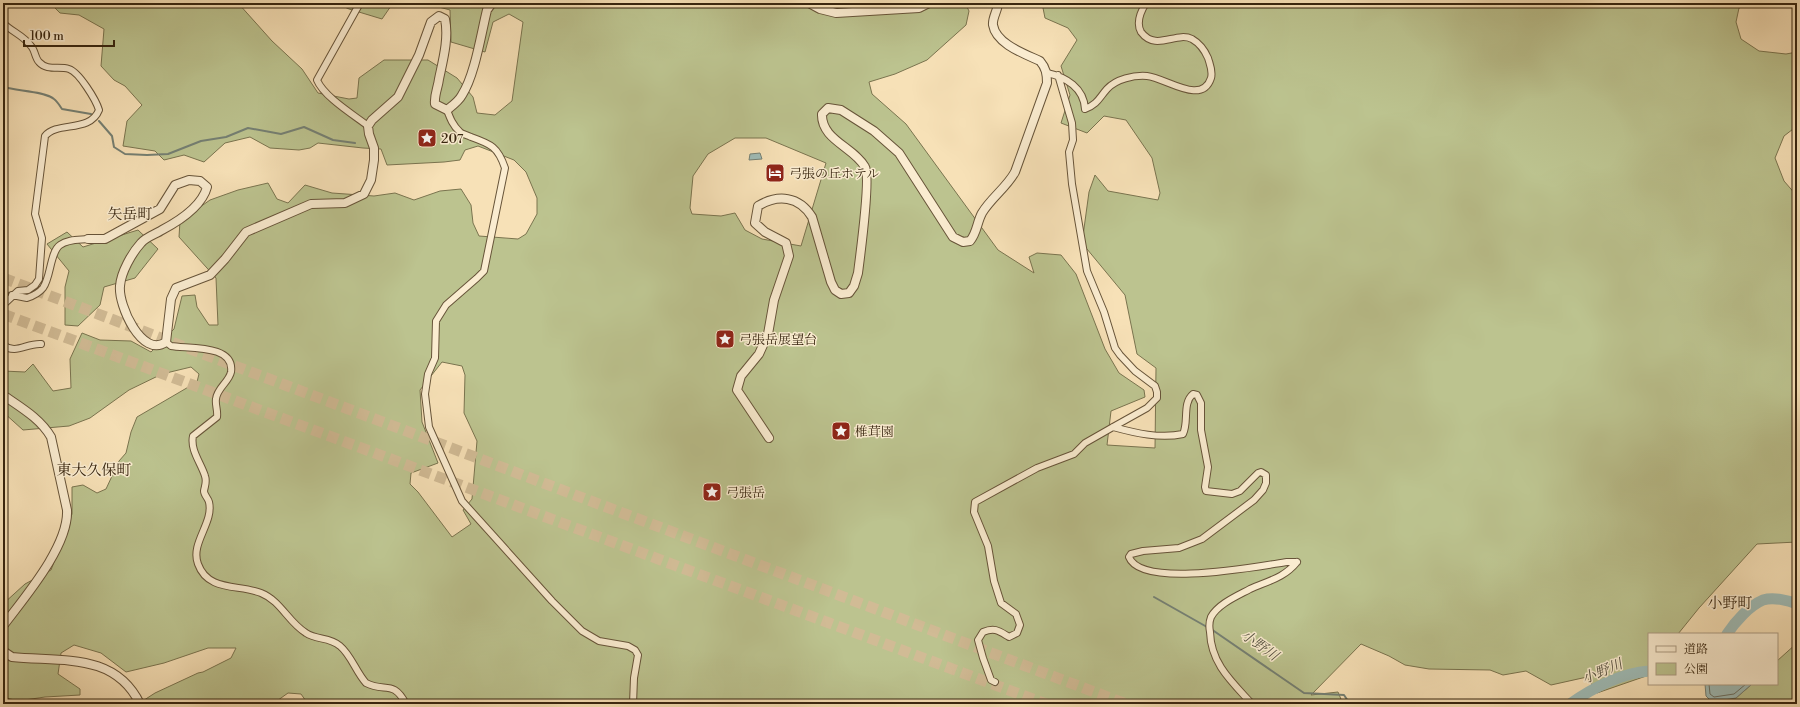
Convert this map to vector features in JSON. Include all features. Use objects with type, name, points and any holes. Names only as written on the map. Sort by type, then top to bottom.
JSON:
[{"type":"street","points":[[360,3],[317,80],[319,86],[326,93],[368,126]]},
{"type":"street","points":[[447,110],[462,95],[470,77],[487,10],[492,3]]},
{"type":"street","points":[[809,3],[820,9],[836,13],[919,8],[929,3]]},
{"type":"street","points":[[769,438],[737,390],[741,376],[759,354],[768,334],[774,300],[789,256],[786,243],[765,232],[755,222],[758,206],[777,199],[798,202],[806,208],[814,223],[831,282],[835,290],[841,294],[849,293],[854,286],[858,273],[867,184],[866,167],[828,133],[822,121],[822,114],[828,108],[841,110],[874,131],[899,153],[953,237],[958,241],[966,242],[974,236],[983,211],[1011,179],[1015,172],[1044,96],[1047,83],[1047,73],[1044,65],[1040,61],[1009,46],[996,31],[993,23],[998,3]]},
{"type":"street","points":[[1047,73],[1058,75],[1075,85],[1084,100],[1085,109],[1095,105],[1112,85],[1134,77],[1156,78],[1194,91],[1203,90],[1208,85],[1212,75],[1206,55],[1192,39],[1184,37],[1157,41],[1148,39],[1140,30],[1139,19],[1146,3]]},
{"type":"street","points":[[3,294],[27,298],[38,293],[46,283],[54,254],[59,245],[68,241],[106,239],[160,209],[175,185],[189,180],[200,181],[207,187],[205,195],[190,211],[168,227],[142,242],[128,263],[122,277],[120,287],[125,308],[137,333],[151,346],[160,346],[166,342],[171,299],[176,288],[210,275],[225,259],[246,232],[310,204],[345,203],[364,194],[371,180],[374,160],[374,148],[368,126],[372,120],[398,97],[420,55],[431,22],[439,16],[445,19],[447,30],[435,104],[447,110],[452,122],[460,133],[486,142],[495,147],[501,155],[504,168],[484,271],[478,278],[446,305],[436,321],[435,358],[428,374],[425,394],[430,427],[462,500],[552,601],[582,631],[598,641],[628,646],[635,650],[638,655],[634,678],[633,704]]},
{"type":"street","points":[[3,23],[22,35],[32,47],[39,62],[46,67],[70,69],[81,80],[92,95],[99,110],[94,119],[80,125],[48,132],[45,136],[35,214],[42,238],[39,279],[35,285],[28,290],[18,291],[3,305]]},
{"type":"street","points":[[995,682],[991,680],[982,658],[978,640],[983,632],[990,629],[997,629],[1009,637],[1017,633],[1020,625],[1016,614],[1001,602],[994,581],[988,546],[974,512],[975,502],[1037,468],[1074,454],[1085,444],[1112,426],[1147,408],[1155,402],[1157,392],[1155,386],[1135,371],[1120,356],[1087,271],[1072,184],[1069,152],[1073,140],[1072,123],[1058,75]]},
{"type":"street","points":[[166,342],[171,346],[215,351],[226,355],[230,362],[231,373],[219,390],[215,400],[218,410],[217,417],[193,436],[192,443],[204,475],[206,483],[204,492],[209,502],[207,522],[199,542],[197,553],[197,563],[201,572],[208,579],[221,586],[262,593],[277,603],[297,627],[306,634],[329,640],[339,645],[366,683],[372,686],[392,688],[399,693],[406,704]]},
{"type":"street","points":[[3,345],[9,350],[14,350],[32,343],[41,344]]},
{"type":"street","points":[[1112,426],[1136,433],[1175,436],[1183,434],[1188,402],[1190,397],[1194,394],[1201,403],[1201,430],[1208,466],[1205,487],[1206,491],[1232,494],[1240,491],[1258,473],[1261,472],[1266,475],[1266,483],[1263,490],[1254,500],[1202,538],[1179,548],[1143,551],[1131,554],[1129,557],[1130,561],[1139,568],[1165,574],[1221,572],[1287,562],[1297,562],[1290,571],[1281,577],[1251,589],[1228,601],[1218,608],[1209,622],[1211,645],[1217,663],[1222,672],[1252,704]]},
{"type":"street","points":[[3,395],[33,416],[45,427],[51,437],[68,520],[56,550],[43,573],[3,626]]},
{"type":"street","points":[[3,651],[12,657],[92,664],[106,669],[122,678],[135,693],[140,704]]},
{"type":"green space","points":[[50,3],[238,3],[272,41],[302,69],[318,93],[349,99],[357,98],[359,78],[384,60],[428,60],[457,78],[473,97],[477,113],[495,115],[512,101],[523,22],[509,14],[493,22],[485,52],[451,42],[450,10],[424,3],[965,3],[969,11],[966,25],[927,60],[895,74],[869,82],[872,94],[906,124],[998,250],[1034,273],[1029,257],[1037,253],[1061,255],[1076,274],[1105,349],[1119,373],[1144,390],[1145,397],[1111,411],[1107,445],[1155,448],[1156,368],[1137,354],[1125,295],[1082,243],[1089,192],[1095,175],[1108,191],[1158,200],[1160,193],[1152,158],[1126,120],[1104,116],[1087,133],[1061,123],[1070,95],[1061,66],[1077,40],[1068,28],[1045,18],[1042,3],[1750,3],[1739,8],[1736,22],[1741,39],[1759,51],[1786,54],[1797,52],[1797,126],[1784,136],[1775,158],[1784,181],[1797,196],[1797,542],[1757,544],[1699,608],[1679,633],[1648,633],[1648,675],[1597,693],[1587,677],[1551,685],[1526,671],[1503,675],[1490,670],[1429,669],[1405,665],[1389,656],[1361,644],[1311,695],[1338,692],[1343,704],[308,704],[301,694],[288,693],[274,704],[138,704],[155,693],[231,658],[236,648],[208,648],[164,663],[126,672],[101,653],[74,645],[61,653],[58,674],[80,689],[80,695],[45,697],[18,701],[3,697],[3,604],[25,584],[51,570],[72,514],[72,487],[83,485],[97,493],[106,489],[119,461],[126,453],[131,432],[137,417],[197,382],[199,374],[191,367],[162,374],[129,390],[90,418],[69,426],[23,430],[3,412],[3,371],[25,372],[33,364],[53,391],[71,388],[70,359],[82,333],[100,340],[131,341],[151,352],[174,329],[182,296],[195,295],[197,307],[209,325],[218,325],[216,278],[179,237],[180,221],[210,200],[238,190],[268,183],[277,199],[288,203],[305,185],[332,193],[374,196],[395,193],[414,200],[440,191],[461,189],[471,205],[473,223],[479,236],[518,239],[526,234],[537,214],[537,198],[526,172],[514,160],[478,146],[465,150],[460,160],[387,165],[381,149],[318,143],[310,148],[299,150],[270,148],[250,137],[225,143],[204,162],[184,155],[164,160],[155,151],[123,146],[127,121],[142,105],[125,86],[114,80],[101,66],[104,29],[79,15],[60,13]],"holes":[[[735,138],[766,138],[826,163],[801,246],[762,239],[745,230],[735,213],[721,216],[692,214],[690,208],[693,176],[708,154]],[[442,362],[462,366],[465,375],[464,413],[477,441],[472,499],[463,510],[471,524],[452,537],[418,492],[410,484],[411,473],[438,463],[422,422],[420,390]]]},
{"type":"green space","points":[[336,3],[393,3],[382,19],[349,9]]},
{"type":"green space","points":[[138,230],[158,249],[135,278],[104,287],[100,305],[78,326],[65,325],[65,287],[69,271],[47,244],[67,232],[83,247]]},
{"type":"green space","points":[[1797,643],[1797,704],[1693,704],[1736,698],[1751,685],[1778,685],[1778,660]]},
{"type":"water","points":[[760,153],[762,159],[749,160],[750,154]]},
{"type":"water","points":[[1705,685],[1751,685],[1736,698],[1712,702],[1706,696]]},
{"type":"waterway","points":[[4,87],[44,94],[55,100],[62,109],[91,114]]},
{"type":"waterway","points":[[99,121],[112,136],[114,147],[125,154],[168,154],[201,141],[226,137],[248,128],[281,134],[304,127],[333,140],[355,143]]},
{"type":"waterway","name":"小野川","points":[[1154,597],[1207,627]]},
{"type":"waterway","name":"小野川","points":[[1728,633],[1743,615],[1763,600],[1780,599],[1797,604]]},
{"type":"waterway","name":"小野川","points":[[1211,629],[1304,693],[1344,695],[1350,704]]},
{"type":"waterway","name":"小野川","points":[[1570,704],[1588,692],[1608,682],[1639,672],[1648,671]]},
{"type":"tunnel","points":[[3,278],[1126,704]]},
{"type":"tunnel","points":[[3,314],[1046,704]]},
{"type":"place","name":"207","points":[[427,138]]},
{"type":"place","name":"弓張の丘ホテル","points":[[775,173]]},
{"type":"place","name":"弓張岳展望台","points":[[725,339]]},
{"type":"place","name":"椎茸園","points":[[841,431]]},
{"type":"place","name":"弓張岳","points":[[712,492]]},
{"type":"district","name":"矢岳町","points":[[130,214]]},
{"type":"district","name":"東大久保町","points":[[94,470]]},
{"type":"district","name":"小野町","points":[[1730,603]]}]
